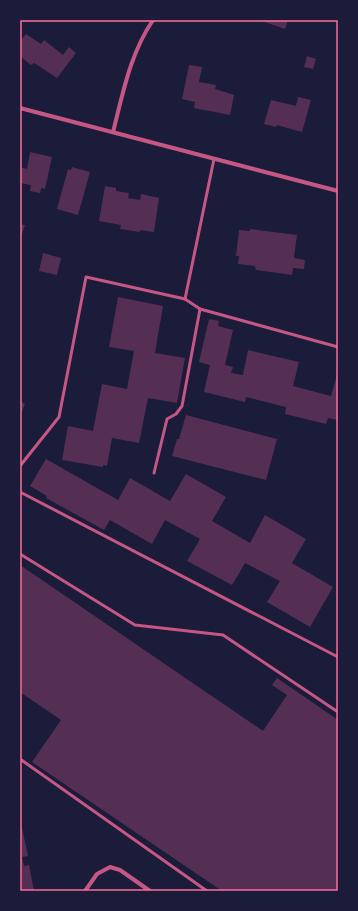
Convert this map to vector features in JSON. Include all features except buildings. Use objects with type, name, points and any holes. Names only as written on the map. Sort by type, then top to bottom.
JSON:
[{"type":"street","points":[[113,132],[128,72],[142,37],[154,20]]},
{"type":"street","points":[[20,108],[338,191]]},
{"type":"street","points":[[85,891],[97,874],[110,867],[120,870],[150,891]]},
{"type":"lane","points":[[185,299],[214,159]]},
{"type":"lane","points":[[20,466],[59,417],[86,277],[185,299],[200,309],[338,347]]},
{"type":"lane","points":[[154,473],[167,419],[176,414],[182,406],[200,309]]},
{"type":"lane","points":[[20,492],[338,657]]},
{"type":"lane","points":[[20,554],[135,625],[223,635],[338,712]]},
{"type":"lane","points":[[20,759],[206,891]]}]
